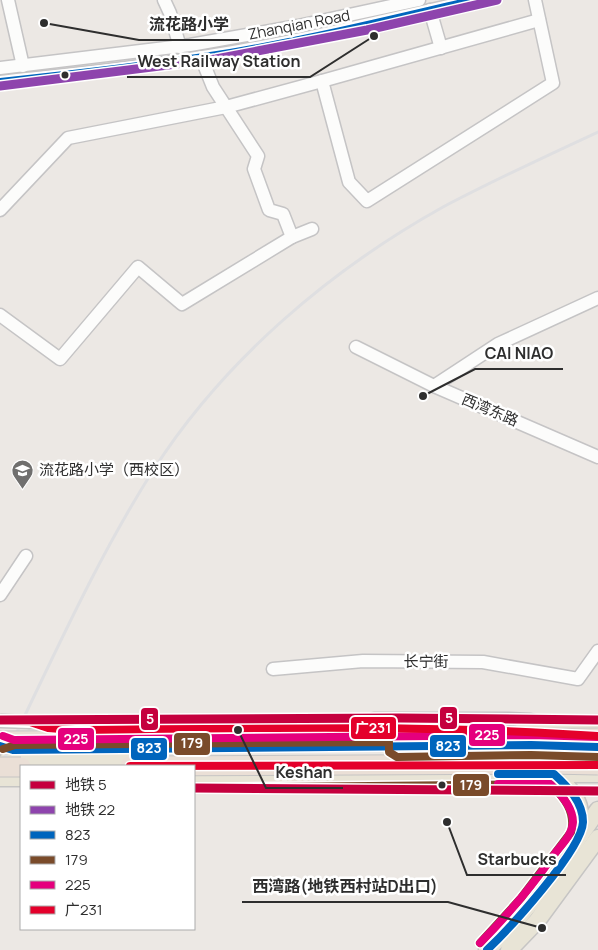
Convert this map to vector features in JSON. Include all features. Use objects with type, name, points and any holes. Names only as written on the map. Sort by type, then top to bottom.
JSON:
[{"type":"highway","points":[[75,730],[393,726],[525,730],[594,748]]},
{"type":"highway","points":[[12,751],[594,748]]},
{"type":"highway","points":[[195,766],[549,764],[594,748]]},
{"type":"main road","points":[[12,751],[40,764],[175,763],[401,746],[497,731],[558,728],[598,730]]},
{"type":"main road","points":[[558,728],[594,748]]},
{"type":"main road","points":[[12,751],[75,730]]},
{"type":"main road","points":[[12,751],[401,746],[594,748]]},
{"type":"main road","points":[[12,751],[401,746]]},
{"type":"main road","points":[[554,774],[570,789],[579,804],[582,817],[581,834]]},
{"type":"main road","points":[[195,778],[598,774]]},
{"type":"main road","points":[[487,950],[514,924],[535,899],[598,810]]},
{"type":"main road","points":[[509,950],[537,921],[598,838]]},
{"type":"street","points":[[8,0],[23,66]]},
{"type":"street","points":[[164,0],[180,47]]},
{"type":"street","name":"Zhanqian Road","points":[[0,68],[180,47],[298,26],[419,0]]},
{"type":"street","name":"Zhanqian Road","points":[[0,82],[201,58],[286,42],[475,0]]},
{"type":"street","points":[[322,81],[349,182],[368,201],[553,83],[535,0]]},
{"type":"street","points":[[430,10],[441,48]]},
{"type":"street","points":[[0,210],[68,138],[226,107],[539,20]]},
{"type":"street","points":[[201,58],[213,87],[258,156],[254,169],[269,210],[283,214],[292,237]]},
{"type":"street","points":[[0,315],[60,359],[138,266],[182,304],[292,237],[312,229]]},
{"type":"street","points":[[434,386],[498,344],[598,298]]},
{"type":"street","name":"西湾东路","points":[[356,347],[434,386],[598,457]]},
{"type":"street","points":[[0,594],[26,556]]},
{"type":"street","name":"长宁街","points":[[273,669],[363,662],[483,662],[578,679],[598,651]]},
{"type":"street","points":[[0,722],[12,751],[492,719],[530,720],[558,728]]},
{"type":"street","points":[[401,746],[406,775]]},
{"type":"railway","points":[[0,767],[92,578],[132,505],[182,429],[246,355],[320,289],[360,259],[401,232],[462,197],[598,132]]},
{"type":"metro line","name":"22","points":[[0,86],[216,59],[367,30],[497,0]]},
{"type":"metro line","name":"5","points":[[0,720],[399,718],[598,720]]},
{"type":"metro line","name":"5","points":[[195,788],[598,791]]},
{"type":"transit line","name":"823","points":[[0,82],[230,53],[322,35],[475,0]]},
{"type":"transit line","name":"广231","points":[[0,721],[30,722],[48,728],[75,730],[402,728],[598,736]]},
{"type":"transit line","name":"225","points":[[3,736],[14,740],[531,735],[598,737]]},
{"type":"transit line","name":"179","points":[[3,749],[15,745],[389,742],[389,752],[397,757],[531,755],[598,757]]},
{"type":"transit line","name":"823","points":[[0,746],[13,750],[531,745],[598,747]]},
{"type":"transit line","name":"广231","points":[[195,766],[598,765]]},
{"type":"transit line","name":"823","points":[[487,950],[543,889],[571,851],[583,822],[578,801],[554,774],[498,774]]},
{"type":"transit line","name":"225","points":[[480,943],[510,911],[538,876],[567,838],[573,822],[569,806],[550,784],[498,784]]},
{"type":"transit line","name":"179","points":[[195,788],[550,784],[568,805],[572,818],[571,832],[521,898],[480,943]]},
{"type":"place","name":"流花路小学","points":[[44,23]]},
{"type":"place","name":"West Railway Station","points":[[374,36]]},
{"type":"place","name":"CAI NIAO","points":[[423,396]]},
{"type":"place","name":"流花路小学（西校区）","points":[[23,489]]},
{"type":"place","name":"Keshan","points":[[238,730]]},
{"type":"place","name":"Starbucks","points":[[447,822]]},
{"type":"place","name":"西湾路(地铁西村站D出口)","points":[[542,928]]}]
